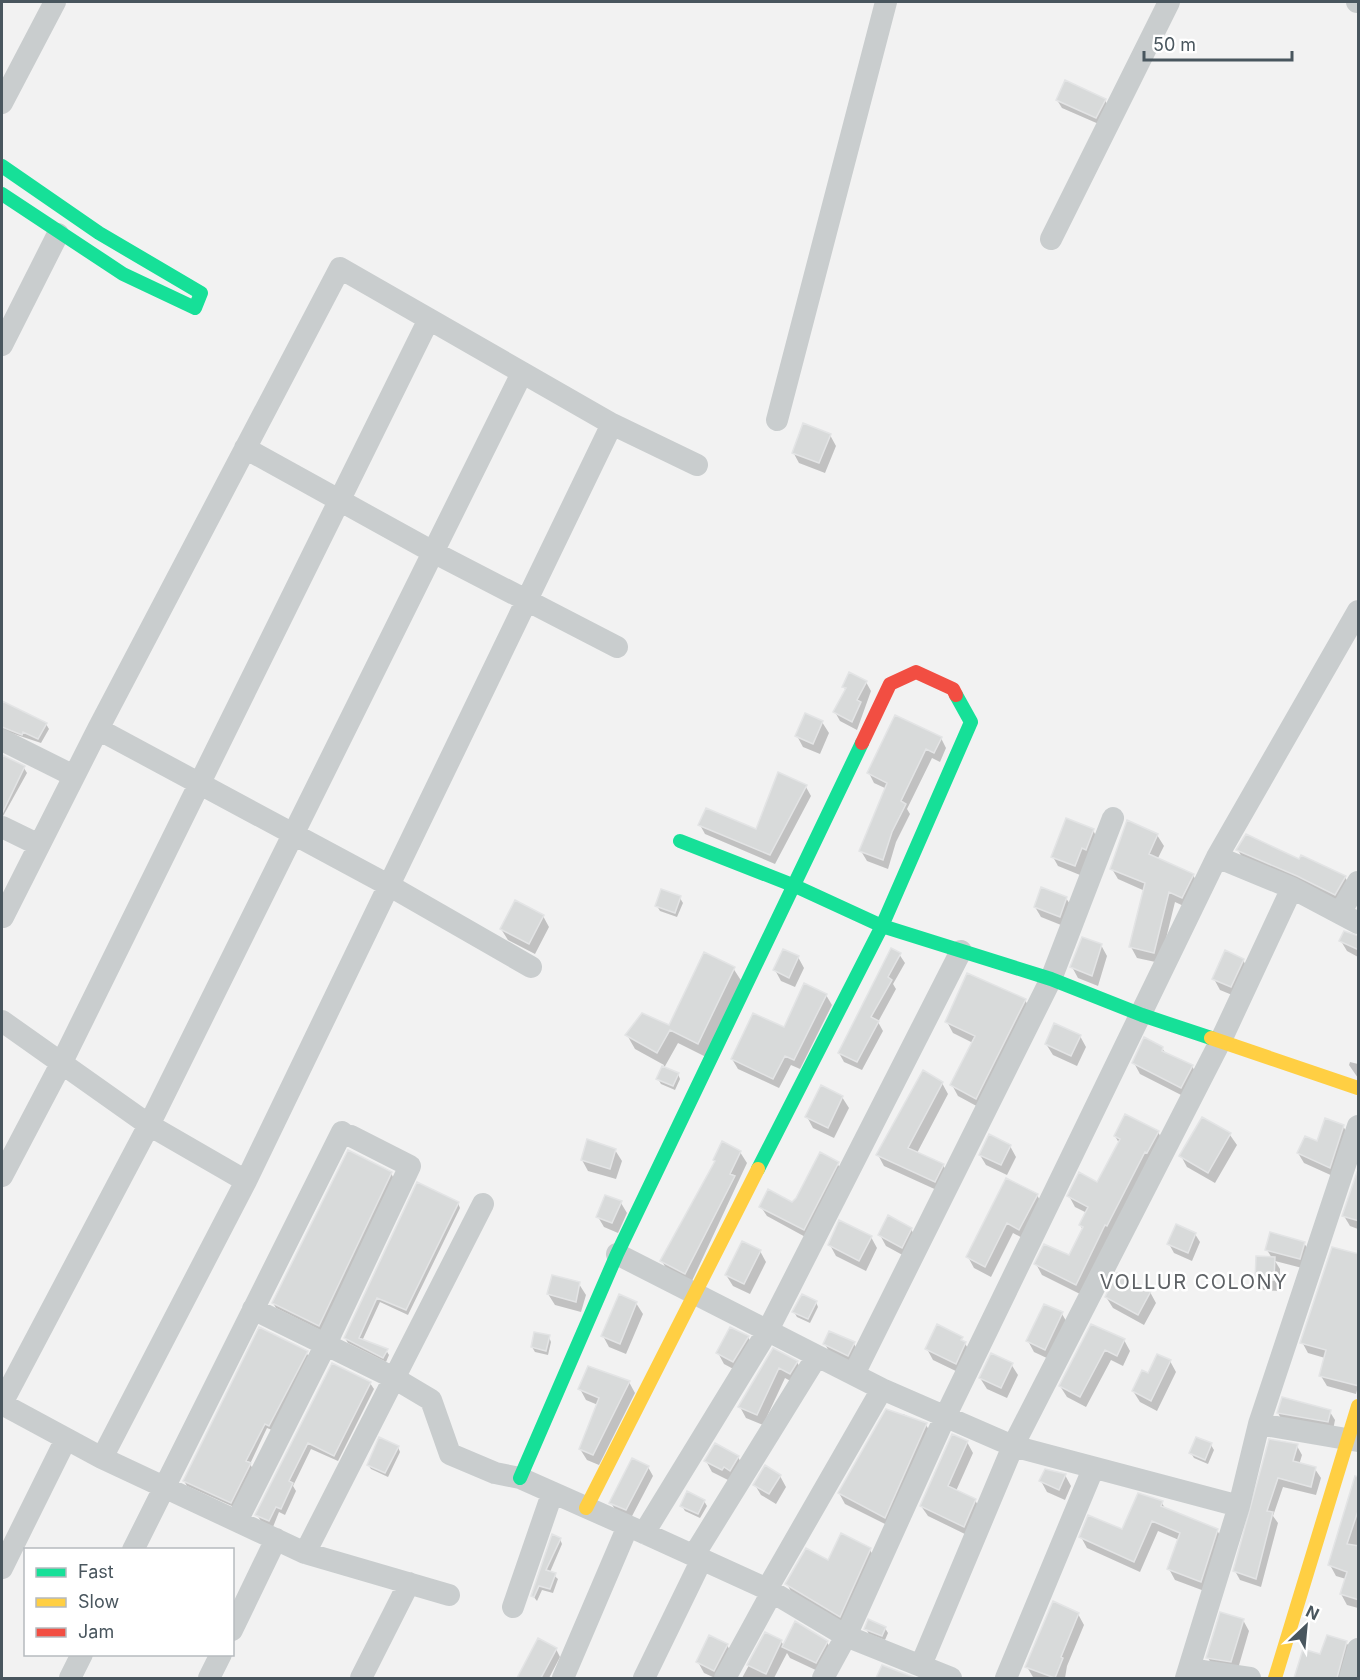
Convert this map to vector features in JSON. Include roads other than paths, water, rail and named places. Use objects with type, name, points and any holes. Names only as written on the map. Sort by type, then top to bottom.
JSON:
[{"type":"street","points":[[2,103],[55,2]]},
{"type":"street","points":[[777,420],[886,2]]},
{"type":"street","points":[[1051,239],[1169,2]]},
{"type":"street","points":[[2,166],[45,199],[120,247],[201,293],[195,308],[123,274],[58,234],[2,194]]},
{"type":"street","points":[[2,345],[58,234]]},
{"type":"street","points":[[2,918],[98,729],[340,268],[612,424],[698,465]]},
{"type":"street","points":[[2,1176],[61,1064],[429,319]]},
{"type":"street","points":[[449,1595],[305,1553],[102,1458],[2,1403],[150,1125],[522,373]]},
{"type":"street","points":[[102,1458],[246,1181],[612,424]]},
{"type":"street","points":[[245,448],[433,552],[617,646]]},
{"type":"street","points":[[823,1678],[846,1636],[945,1417],[1217,857],[1359,611]]},
{"type":"street","points":[[520,1478],[617,1254],[890,684],[916,672],[953,689],[971,722],[882,926],[697,1294],[586,1508]]},
{"type":"street","points":[[98,729],[390,886],[531,967]]},
{"type":"street","points":[[2,740],[74,776]]},
{"type":"street","points":[[854,1374],[1051,979],[1113,818]]},
{"type":"street","points":[[2,826],[39,845]]},
{"type":"street","points":[[680,841],[795,886],[882,926],[1051,979],[1142,1015],[1359,1088]]},
{"type":"street","points":[[1217,857],[1292,888],[1349,918],[1359,882]]},
{"type":"street","points":[[253,1309],[394,1378],[431,1400],[450,1454],[495,1473],[520,1478],[698,1557],[769,1591],[846,1636],[933,1673],[1014,1446],[1221,1041],[1292,888]]},
{"type":"street","points":[[563,1678],[636,1529],[767,1332],[961,951]]},
{"type":"street","points":[[2,1022],[150,1125],[246,1181]]},
{"type":"street","points":[[1250,1678],[1187,1674],[1239,1506],[1259,1425],[1359,1126]]},
{"type":"street","points":[[134,1548],[253,1309],[346,1134],[410,1166],[326,1344],[237,1521]]},
{"type":"street","points":[[305,1553],[483,1204]]},
{"type":"street","points":[[617,1254],[882,1389],[1014,1446],[1239,1506]]},
{"type":"street","points":[[644,1678],[698,1557],[817,1356]]},
{"type":"street","points":[[725,1678],[769,1591],[882,1389]]},
{"type":"street","points":[[1275,1678],[1353,1440],[1359,1406]]},
{"type":"street","points":[[1259,1425],[1353,1440]]},
{"type":"street","points":[[2,1568],[66,1439]]},
{"type":"street","points":[[1006,1678],[1094,1469]]},
{"type":"street","points":[[513,1607],[552,1494]]},
{"type":"street","points":[[234,1626],[276,1539]]},
{"type":"street","points":[[361,1678],[410,1583]]},
{"type":"street","points":[[1350,1678],[1359,1650]]},
{"type":"street","points":[[70,1678],[81,1656]]},
{"type":"street","points":[[209,1678],[220,1656]]},
{"type":"district","name":"VOLLUR COLONY","points":[[1194,1282]]}]
